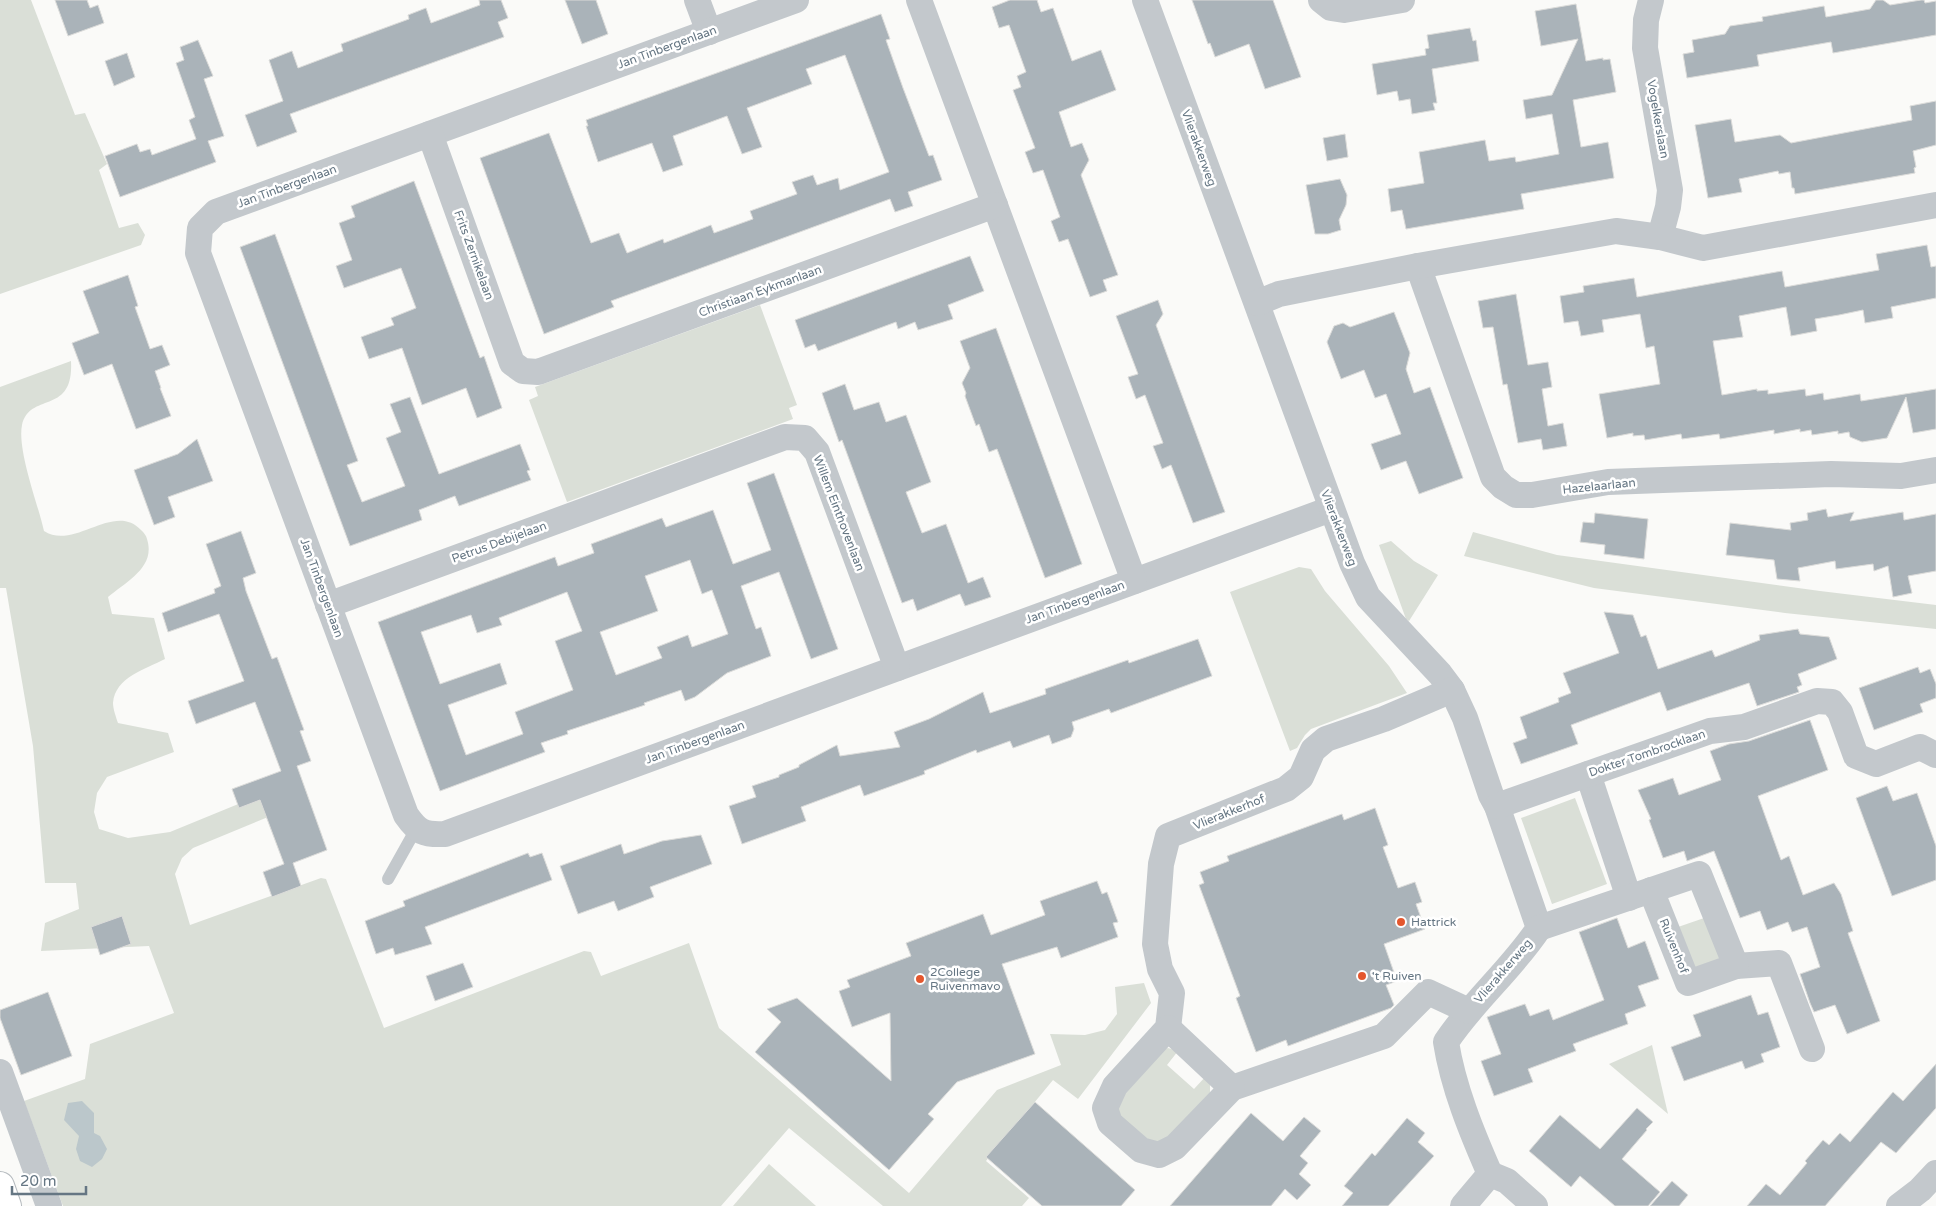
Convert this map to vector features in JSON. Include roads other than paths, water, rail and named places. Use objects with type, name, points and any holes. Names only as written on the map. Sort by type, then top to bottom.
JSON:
[{"type":"main road","points":[[0,1186],[7,1206]]},
{"type":"street","points":[[697,0],[709,32]]},
{"type":"street","name":"Jan Tinbergenlaan","points":[[796,0],[216,212],[200,228],[198,253],[406,815],[416,829],[433,834],[445,834],[1331,509]]},
{"type":"street","name":"Jan Tinbergenlaan","points":[[919,0],[1134,581]]},
{"type":"street","name":"Vlierakkerweg","points":[[1145,0],[1352,563],[1368,598],[1440,674],[1452,690],[1465,718],[1539,928],[1528,945],[1469,1012],[1446,1042],[1450,1068],[1480,1152],[1490,1174]]},
{"type":"street","points":[[1321,0],[1331,8],[1344,10],[1402,0]]},
{"type":"street","name":"Vogelkerslaan","points":[[1651,0],[1646,20],[1645,48],[1670,190],[1668,207],[1660,237]]},
{"type":"street","name":"Frits Zernikelaan","points":[[430,134],[512,363],[523,371]]},
{"type":"street","name":"Christiaan Eykmanlaan","points":[[523,371],[538,372],[995,205]]},
{"type":"street","points":[[1257,303],[1279,294],[1418,266],[1616,231],[1660,237],[1703,248],[1936,206]]},
{"type":"street","name":"Hazelaarlaan","points":[[1418,266],[1494,477],[1503,488],[1516,495],[1532,495],[1608,482],[1831,474],[1901,476],[1936,470]]},
{"type":"street","name":"Willem Einthovenlaan","points":[[670,479],[785,437],[805,438],[818,452],[897,668]]},
{"type":"street","name":"Petrus Debijelaan","points":[[328,604],[670,479]]},
{"type":"street","name":"Vlierakkerhof","points":[[1168,1028],[1172,993],[1160,969],[1154,944],[1161,864],[1168,836],[1286,789],[1301,776],[1313,750],[1326,739],[1384,719],[1452,690]]},
{"type":"street","name":"Dokter Tombrocklaan","points":[[1497,806],[1710,731],[1744,727],[1817,701],[1832,702],[1840,712],[1856,756],[1876,764],[1920,747],[1936,755]]},
{"type":"street","name":"Ruivenhof","points":[[1588,774],[1640,894],[1688,983],[1736,966],[1779,963],[1812,1049]]},
{"type":"street","points":[[1539,928],[1699,874],[1736,966]]},
{"type":"street","name":"Vlierakkerweg","points":[[1232,1088],[1384,1036],[1428,992],[1469,1012]]},
{"type":"street","points":[[1168,1028],[1232,1088],[1175,1147],[1160,1155],[1142,1150],[1110,1123],[1105,1108],[1114,1086],[1168,1028]]},
{"type":"street","points":[[0,1072],[49,1206]]},
{"type":"street","points":[[1899,1206],[1920,1190],[1936,1173]]},
{"type":"street","points":[[1463,1206],[1490,1174],[1507,1181],[1536,1206]]},
{"type":"lane","points":[[388,878],[416,829]]},
{"type":"place","name":"Hattrick","points":[[1401,922]]},
{"type":"place","name":"'t Ruiven","points":[[1362,976]]},
{"type":"place","name":"2College Ruivenmavo","points":[[920,979]]}]
